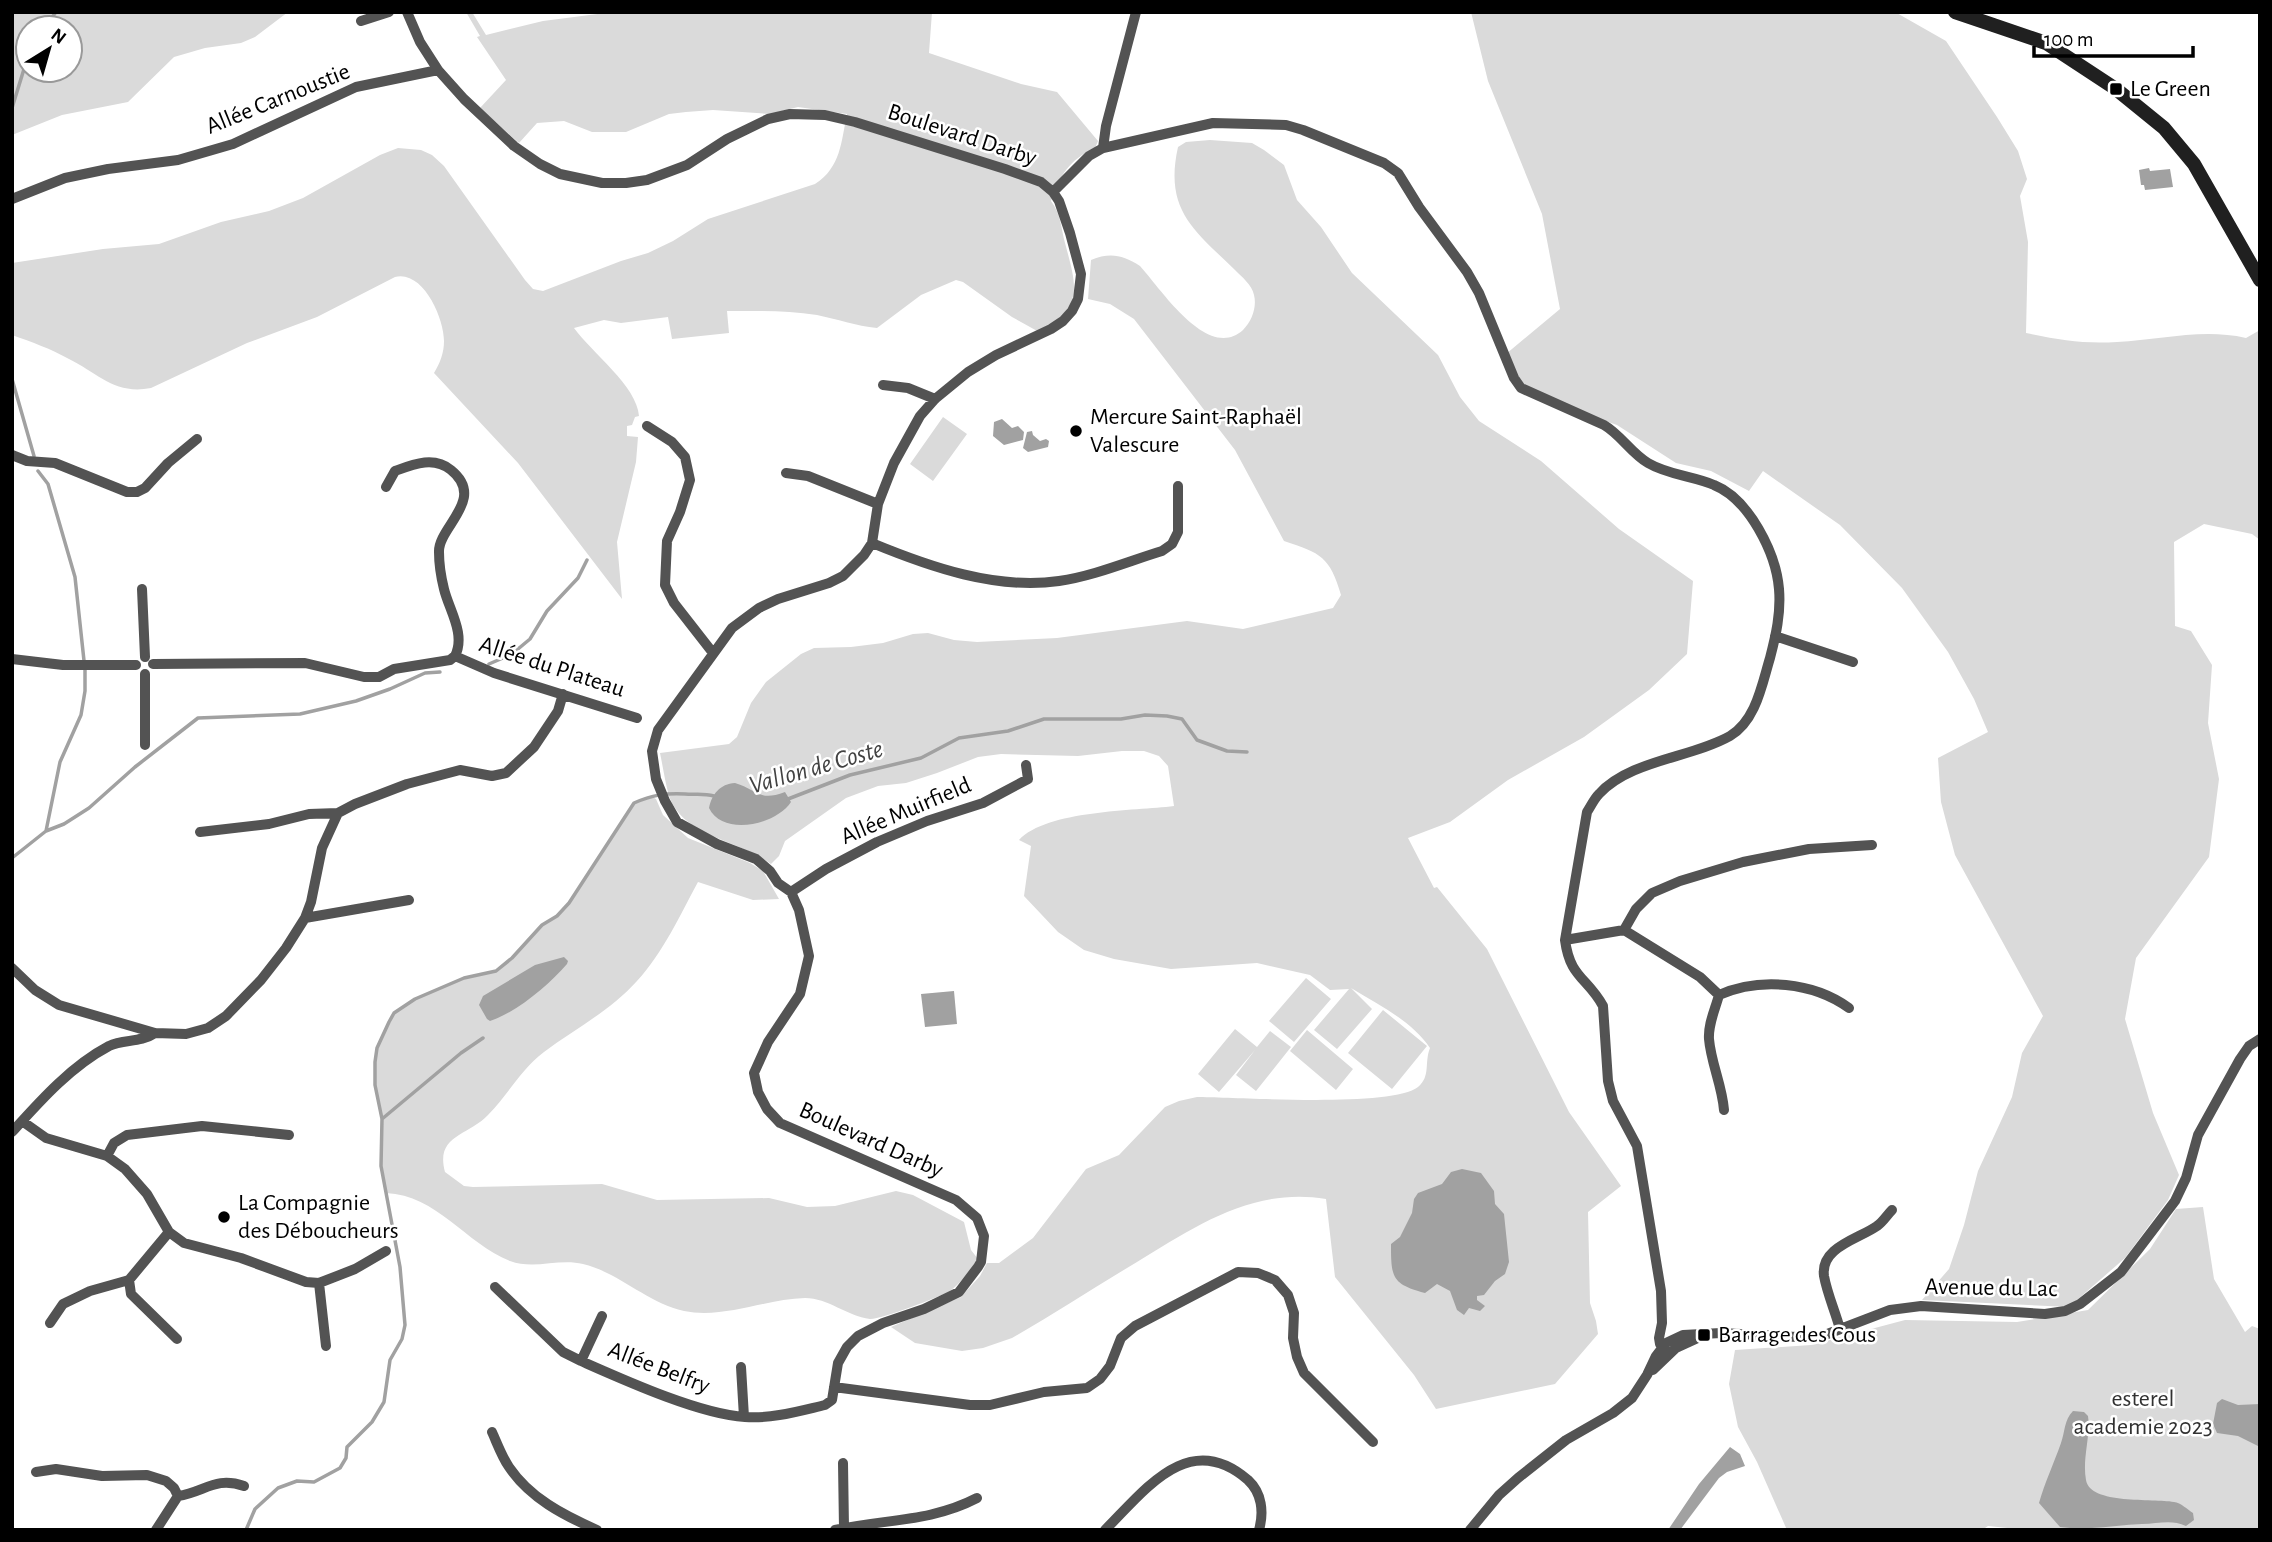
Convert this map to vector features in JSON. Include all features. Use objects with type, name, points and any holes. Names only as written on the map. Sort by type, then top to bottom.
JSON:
[{"type":"main road","points":[[1955,12],[2046,43],[2116,89],[2157,122],[2194,164],[2260,280]]},
{"type":"street","points":[[362,21],[389,12]]},
{"type":"street","name":"Boulevard Darby","points":[[407,12],[420,42],[438,70],[464,99],[514,146],[560,174],[603,183],[626,183],[665,174],[687,165],[746,128],[768,119],[790,114],[825,115],[855,122],[1041,182],[1059,201],[1070,233],[1081,274],[1078,299],[1072,311],[1051,329],[996,355],[968,372],[935,399],[905,440],[878,504],[872,544],[864,555],[843,576],[830,583],[778,599],[759,608],[732,628],[658,730],[652,751],[656,779],[677,822],[717,844],[756,859],[770,871],[778,883],[791,892],[799,910],[809,956],[800,994],[768,1042],[754,1073],[758,1092],[767,1109],[780,1123],[956,1200],[976,1218],[984,1236],[981,1262],[959,1292],[924,1309],[883,1323],[858,1336],[847,1347],[838,1363],[832,1400]]},
{"type":"street","points":[[1104,148],[1106,126],[1136,12]]},
{"type":"street","name":"Allée Carnoustie","points":[[12,199],[65,178],[108,169],[178,160],[233,144],[356,87],[438,70]]},
{"type":"street","points":[[1053,192],[1089,156],[1104,148],[1213,123],[1286,125],[1314,134],[1391,168],[1402,179],[1419,207],[1467,272],[1479,293],[1514,378],[1521,388],[1604,425],[1650,464],[1714,484],[1747,510],[1776,571],[1779,605],[1775,636],[1753,710],[1732,735],[1709,746],[1640,769],[1599,794],[1587,812],[1565,940],[1568,960],[1603,1006],[1608,1082],[1613,1101],[1636,1146],[1661,1291],[1662,1323],[1670,1347]]},
{"type":"street","points":[[883,385],[908,388],[935,399]]},
{"type":"street","points":[[647,426],[672,442],[685,457],[690,480],[680,513],[667,541],[666,585],[674,603],[713,653]]},
{"type":"street","points":[[12,455],[27,461],[55,463],[127,492],[137,492],[145,488],[168,463],[197,439]]},
{"type":"street","points":[[153,664],[305,663],[364,677],[379,677],[394,669],[450,660],[455,656],[460,641],[444,590],[439,551],[442,540],[458,515],[463,490],[461,481],[447,467],[436,462],[395,471],[386,487]]},
{"type":"street","points":[[786,473],[807,476],[878,504]]},
{"type":"street","points":[[872,544],[950,571],[1007,581],[1059,581],[1162,551],[1172,544],[1178,532],[1178,486]]},
{"type":"street","points":[[142,589],[145,657]]},
{"type":"street","points":[[1775,636],[1853,663]]},
{"type":"street","name":"Allée du Plateau","points":[[455,656],[494,673],[637,718]]},
{"type":"street","points":[[136,664],[140,658],[145,657],[153,664]]},
{"type":"street","points":[[12,659],[63,665],[136,664]]},
{"type":"street","points":[[136,664],[139,672],[145,674],[150,672],[153,664]]},
{"type":"street","points":[[145,674],[145,745]]},
{"type":"street","points":[[200,832],[269,824],[309,814],[338,813],[407,784],[460,771],[492,776],[506,773],[534,747],[558,711],[563,694]]},
{"type":"street","name":"Allée Muirfield","points":[[791,892],[826,869],[877,842],[927,821],[983,803],[1028,779],[1026,765]]},
{"type":"street","points":[[12,968],[35,990],[58,1004],[155,1033],[186,1034],[208,1028],[226,1016],[261,981],[305,918],[323,848],[338,813]]},
{"type":"street","points":[[1623,930],[1636,909],[1653,893],[1680,881],[1743,862],[1809,849],[1872,845]]},
{"type":"street","points":[[305,918],[409,900]]},
{"type":"street","points":[[1565,940],[1623,930],[1700,977],[1719,995]]},
{"type":"street","points":[[1724,1110],[1722,1090],[1709,1040],[1710,1024],[1719,995],[1735,988],[1764,984],[1814,989],[1849,1008]]},
{"type":"street","points":[[12,1132],[42,1099],[90,1058],[112,1044],[144,1040],[155,1033]]},
{"type":"street","name":"Avenue du Lac","points":[[1470,1530],[1499,1495],[1518,1478],[1566,1440],[1632,1398],[1647,1375],[1683,1335],[1721,1333],[1817,1338],[1890,1310],[1953,1306],[2025,1313],[2065,1311],[2093,1296],[2121,1272],[2175,1201],[2186,1178],[2198,1135],[2240,1059],[2249,1046],[2260,1039]]},
{"type":"street","points":[[22,1121],[46,1138],[107,1156],[125,1169],[147,1194],[169,1232],[184,1243],[241,1258],[306,1282],[319,1283],[355,1269],[386,1251]]},
{"type":"street","points":[[107,1156],[114,1143],[127,1135],[202,1126],[289,1135]]},
{"type":"street","points":[[1840,1329],[1824,1277],[1828,1258],[1837,1248],[1878,1226],[1892,1210]]},
{"type":"street","points":[[50,1323],[63,1304],[90,1291],[129,1280],[169,1232]]},
{"type":"street","points":[[834,1387],[970,1405],[990,1405],[1044,1392],[1087,1388],[1100,1379],[1110,1366],[1121,1338],[1135,1326],[1238,1272],[1258,1273],[1275,1280],[1288,1295],[1294,1312],[1293,1338],[1304,1373],[1373,1442]]},
{"type":"street","points":[[129,1280],[131,1294],[177,1339]]},
{"type":"street","points":[[319,1283],[326,1346]]},
{"type":"street","name":"Allée Belfry","points":[[495,1287],[564,1352],[698,1407],[744,1417],[778,1416],[825,1405],[832,1400]]},
{"type":"street","points":[[581,1361],[602,1316]]},
{"type":"street","points":[[1662,1323],[1683,1335]]},
{"type":"street","name":"Avenue du Lac","points":[[1670,1347],[1704,1335]]},
{"type":"street","points":[[741,1367],[744,1417]]},
{"type":"street","points":[[492,1432],[508,1466],[528,1489],[550,1507],[597,1530]]},
{"type":"street","points":[[1105,1530],[1153,1482],[1175,1466],[1193,1460],[1216,1461],[1237,1471],[1256,1488],[1261,1503],[1259,1530]]},
{"type":"street","points":[[843,1463],[840,1529],[932,1516],[956,1509],[977,1498]]},
{"type":"street","points":[[36,1472],[56,1469],[102,1476],[147,1475],[166,1481],[178,1496]]},
{"type":"street","points":[[156,1530],[178,1496],[219,1482],[244,1486]]},
{"type":"green space","points":[[12,12],[288,12],[255,37],[241,43],[205,48],[174,57],[128,102],[62,115],[12,135]]},
{"type":"green space","points":[[466,12],[472,12],[486,35],[543,21],[613,12],[932,12],[929,53],[1021,84],[1057,92],[1098,141],[1095,148],[1078,158],[1067,169],[1051,201],[1059,216],[1072,272],[1074,284],[1070,304],[1054,323],[1039,332],[956,280],[921,295],[877,328],[806,313],[727,311],[729,333],[672,339],[668,317],[621,323],[604,320],[574,328],[631,393],[639,416],[635,417],[632,425],[627,426],[627,436],[638,437],[636,462],[617,542],[622,599],[518,463],[434,373],[440,362],[444,341],[440,320],[423,288],[405,277],[395,277],[317,317],[247,343],[151,388],[127,389],[117,386],[55,352],[12,335],[12,263],[103,249],[159,244],[303,198],[380,155],[398,148],[421,150],[432,155],[444,166],[525,280],[533,289],[543,291],[648,253],[708,219],[815,184],[835,162],[847,114],[798,107],[770,114],[713,110],[669,114],[626,132],[592,132],[564,121],[537,123],[519,143],[480,108],[506,80],[477,37],[480,36]]},
{"type":"green space","points":[[1471,12],[1895,12],[1946,41],[2018,151],[2027,179],[2020,196],[2028,242],[2026,333],[2071,341],[2105,342],[2197,334],[2246,338],[2260,330],[2260,540],[2252,534],[2204,524],[2174,542],[2175,626],[2191,631],[2212,665],[2208,723],[2219,779],[2209,857],[2136,958],[2125,1019],[2153,1113],[2179,1175],[2168,1200],[2125,1258],[2069,1307],[1922,1300],[1949,1269],[1978,1171],[2012,1097],[2022,1053],[2043,1016],[1955,855],[1941,802],[1938,758],[1988,732],[1974,699],[1948,652],[1902,588],[1840,525],[1763,471],[1749,491],[1711,471],[1676,463],[1617,425],[1528,394],[1506,354],[1560,309],[1542,214],[1488,81]]},
{"type":"green space","points":[[1210,140],[1252,143],[1284,165],[1297,200],[1321,227],[1352,273],[1438,355],[1460,397],[1479,421],[1541,461],[1619,529],[1693,581],[1687,654],[1649,690],[1584,737],[1508,780],[1450,822],[1408,838],[1434,888],[1437,887],[1487,949],[1569,1112],[1621,1186],[1588,1212],[1590,1303],[1598,1334],[1555,1384],[1436,1409],[1414,1375],[1335,1277],[1326,1199],[1299,1197],[1250,1204],[1203,1223],[1012,1338],[983,1348],[962,1351],[915,1343],[891,1327],[961,1297],[980,1276],[987,1263],[999,1263],[1033,1238],[1086,1169],[1119,1155],[1165,1107],[1197,1097],[1347,1099],[1403,1093],[1418,1087],[1425,1078],[1430,1048],[1423,1038],[1404,1022],[1351,988],[1372,1009],[1337,1049],[1314,1030],[1349,989],[1330,990],[1310,975],[1257,963],[1171,969],[1114,959],[1084,950],[1058,932],[1024,896],[1031,846],[1019,840],[1032,830],[1070,817],[1174,806],[1168,766],[1159,756],[1144,751],[1078,756],[1001,754],[978,757],[906,783],[878,786],[846,798],[785,841],[779,856],[771,864],[686,821],[669,796],[660,753],[729,744],[737,737],[751,703],[766,682],[801,654],[814,648],[883,643],[913,634],[928,633],[954,640],[977,642],[1057,638],[1187,621],[1243,629],[1333,608],[1341,595],[1328,564],[1315,553],[1284,541],[1235,450],[1134,319],[1110,304],[1088,299],[1091,260],[1116,256],[1140,266],[1186,319],[1201,330],[1215,337],[1229,337],[1243,330],[1254,309],[1253,291],[1244,278],[1195,230],[1179,203],[1175,187],[1178,147],[1186,142]]},
{"type":"green space","points":[[943,417],[967,434],[933,481],[910,464]]},
{"type":"green space","points":[[651,796],[656,799],[663,815],[688,838],[763,871],[779,899],[753,900],[698,882],[663,946],[637,981],[604,1010],[536,1059],[488,1115],[455,1137],[445,1150],[445,1172],[464,1186],[602,1184],[657,1200],[769,1198],[807,1207],[835,1206],[896,1191],[913,1195],[964,1222],[971,1250],[978,1259],[950,1291],[910,1308],[870,1319],[822,1301],[805,1298],[729,1311],[684,1311],[658,1302],[609,1274],[583,1264],[528,1264],[510,1261],[494,1253],[421,1202],[386,1193],[381,1165],[382,1119],[374,1072],[377,1048],[389,1021],[395,1013],[415,999],[464,978],[496,971],[512,958],[542,925],[557,916],[569,903],[634,803]]},
{"type":"green space","points":[[1306,978],[1331,999],[1294,1042],[1269,1021]]},
{"type":"green space","points":[[1383,1010],[1427,1046],[1392,1089],[1348,1053]]},
{"type":"green space","points":[[1235,1029],[1257,1047],[1270,1031],[1291,1047],[1256,1091],[1236,1075],[1255,1050],[1219,1092],[1198,1074]]},
{"type":"green space","points":[[1307,1030],[1353,1069],[1336,1090],[1290,1051]]},
{"type":"green space","name":"esterel academie 2023","points":[[2203,1207],[2214,1279],[2245,1332],[2252,1326],[2260,1329],[2260,1530],[2027,1530],[1988,1526],[1982,1530],[1787,1530],[1757,1462],[1738,1427],[1729,1384],[1735,1350],[1811,1345],[1905,1320],[2017,1322],[2088,1310],[2150,1249],[2176,1209]]},
{"type":"shaded area","points":[[2149,168],[2150,171],[2170,169],[2173,187],[2145,190],[2144,185],[2141,185],[2139,170]]},
{"type":"shaded area","points":[[1002,419],[1012,428],[1018,426],[1024,432],[1023,440],[1004,445],[993,436],[994,422]]},
{"type":"shaded area","points":[[1032,431],[1040,441],[1049,441],[1048,447],[1028,452],[1023,448],[1027,432]]},
{"type":"shaded area","points":[[735,783],[769,796],[785,792],[791,802],[774,817],[762,822],[737,825],[726,823],[716,817],[709,808],[718,791],[725,785]]},
{"type":"shaded area","points":[[564,957],[568,961],[567,964],[532,997],[500,1017],[490,1021],[487,1019],[479,1005],[483,996],[535,965]]},
{"type":"shaded area","points":[[954,991],[957,1024],[925,1027],[921,994]]},
{"type":"shaded area","points":[[1462,1169],[1481,1173],[1494,1191],[1495,1204],[1504,1214],[1509,1262],[1505,1274],[1495,1281],[1484,1295],[1477,1296],[1477,1300],[1485,1306],[1480,1311],[1469,1308],[1464,1315],[1457,1310],[1450,1291],[1437,1284],[1425,1293],[1400,1283],[1393,1272],[1391,1255],[1391,1244],[1400,1237],[1418,1193],[1442,1184],[1451,1172]]},
{"type":"shaded area","points":[[2222,1399],[2238,1405],[2260,1404],[2260,1447],[2238,1436],[2217,1433],[2213,1424],[2217,1403]]},
{"type":"shaded area","points":[[2073,1411],[2084,1412],[2088,1416],[2085,1472],[2090,1488],[2110,1497],[2177,1503],[2193,1513],[2194,1520],[2186,1526],[2170,1522],[2091,1528],[2060,1527],[2039,1503],[2066,1422]]},
{"type":"shaded area","points":[[1730,1447],[1740,1454],[1745,1466],[1719,1478],[1680,1530],[1668,1530],[1699,1484]]},
{"type":"waterway","points":[[12,108],[19,84]]},
{"type":"waterway","points":[[12,379],[34,456]]},
{"type":"waterway","points":[[12,858],[46,831],[60,762],[81,715],[85,691],[75,577],[48,484],[38,471]]},
{"type":"waterway","points":[[489,664],[512,654],[530,639],[547,611],[578,578],[587,560]]},
{"type":"waterway","points":[[46,831],[64,824],[89,808],[135,767],[198,718],[300,714],[356,701],[425,673],[440,672]]},
{"type":"waterway","name":"Vallon de Coste","points":[[788,799],[850,775],[921,758],[959,738],[1008,731],[1044,719],[1167,716],[1182,719],[1197,740],[1227,751],[1247,752]]},
{"type":"waterway","name":"Vallon de Coste","points":[[246,1530],[255,1509],[278,1488],[297,1481],[314,1482],[340,1468],[346,1458],[347,1447],[372,1422],[384,1402],[390,1360],[402,1339],[405,1325],[400,1267],[381,1166],[382,1119],[375,1085],[377,1048],[394,1013],[415,999],[464,978],[496,971],[512,958],[542,925],[557,916],[569,903],[634,803],[665,794],[714,796]]},
{"type":"waterway","points":[[382,1119],[483,1038]]},
{"type":"place","name":"Le Green","points":[[2116,89]]},
{"type":"place","name":"Mercure Saint-Raphaël Valescure","points":[[1076,431]]},
{"type":"place","name":"La Compagnie des Déboucheurs","points":[[224,1217]]},
{"type":"place","name":"Barrage des Cous","points":[[1704,1335]]}]
